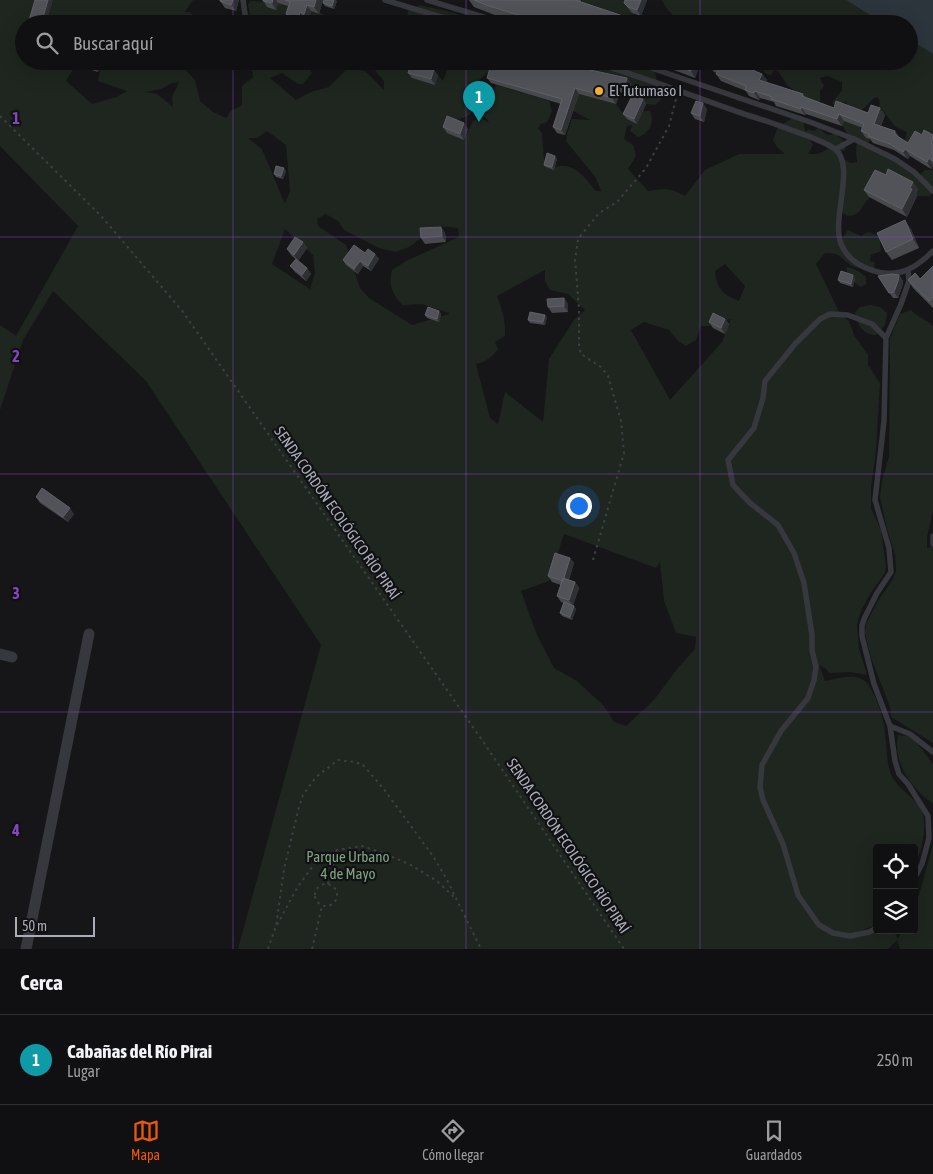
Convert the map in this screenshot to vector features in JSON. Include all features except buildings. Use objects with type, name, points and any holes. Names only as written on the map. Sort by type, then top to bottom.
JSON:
[{"type":"street","points":[[26,949],[89,634]]},
{"type":"street","points":[[0,654],[12,657]]},
{"type":"lane","points":[[243,0],[245,15]]},
{"type":"lane","points":[[385,0],[433,15]]},
{"type":"lane","points":[[409,8],[412,0]]},
{"type":"lane","points":[[427,0],[477,15]]},
{"type":"lane","points":[[619,70],[774,124],[836,149],[843,159],[844,170],[838,228],[841,244],[849,256],[860,265],[877,272],[908,270],[933,251]]},
{"type":"lane","points":[[657,70],[854,139],[914,172],[933,192]]},
{"type":"lane","points":[[774,124],[777,111]]},
{"type":"lane","points":[[836,149],[854,139]]},
{"type":"lane","points":[[908,270],[909,281],[886,338],[884,421],[875,500],[889,548],[891,572],[877,592],[865,617],[862,626],[862,636],[874,684],[890,726],[895,761],[899,774],[908,784],[928,816],[929,838],[918,872]]},
{"type":"lane","points":[[873,930],[850,936],[832,932],[819,925],[798,895],[783,844],[763,800],[760,786],[762,765],[781,731],[808,698],[816,667],[812,650],[812,635],[804,583],[794,553],[778,525],[750,503],[732,485],[728,460],[754,428],[763,398],[764,381],[795,344],[820,319],[830,314],[848,314],[872,324],[886,338]]},
{"type":"lane","points":[[933,536],[933,544]]},
{"type":"lane","points":[[890,726],[910,734],[933,752]]},
{"type":"lane","points":[[925,812],[932,808]]},
{"type":"path","points":[[592,560],[624,453],[621,421],[608,376],[601,367],[581,354],[578,347],[579,309],[575,260],[578,239],[599,213],[617,202],[646,168],[669,126],[678,92]]},
{"type":"path","name":"SENDA CORDÓN ECOLÓGICO RÍO PIRAÍ","points":[[0,116],[102,217],[183,312],[484,743],[624,949]]},
{"type":"path","points":[[276,926],[284,869],[303,796],[316,777],[338,760],[363,765],[383,788],[433,856],[458,900],[481,949]]},
{"type":"path","points":[[268,949],[276,926],[297,888],[317,860],[338,850],[362,846],[383,853],[410,865],[437,881],[458,900]]},
{"type":"path","points":[[328,884],[338,850]]},
{"type":"path","points":[[328,884],[337,890],[337,898],[333,904],[326,907],[322,906],[316,901],[316,890],[321,885],[328,884]]},
{"type":"path","points":[[312,949],[322,906]]},
{"type":"green space","name":"Parque Urbano 4 de Mayo","points":[[0,0],[41,0],[37,15],[15,15],[15,70],[73,70],[66,81],[92,104],[117,97],[127,91],[98,81],[100,70],[186,70],[195,80],[200,101],[213,112],[226,118],[231,111],[242,105],[242,86],[253,77],[252,70],[310,70],[312,73],[303,84],[298,84],[282,73],[270,78],[296,100],[311,92],[329,87],[345,70],[365,71],[384,90],[384,81],[375,70],[416,70],[435,85],[438,75],[443,81],[447,70],[489,70],[478,81],[476,93],[486,101],[494,102],[492,96],[496,85],[549,101],[552,111],[547,122],[541,124],[538,128],[542,133],[544,159],[551,168],[565,166],[576,170],[596,191],[601,191],[596,178],[566,141],[572,119],[590,120],[573,111],[579,94],[616,104],[627,119],[637,124],[643,111],[650,111],[652,123],[646,133],[638,137],[630,131],[632,125],[627,126],[624,139],[633,145],[636,156],[628,169],[648,191],[667,189],[685,196],[705,170],[739,154],[785,154],[777,147],[773,140],[778,127],[793,118],[803,122],[806,132],[808,129],[813,131],[819,128],[827,135],[835,134],[842,139],[846,149],[838,154],[850,163],[857,162],[857,141],[847,133],[842,125],[849,106],[845,101],[839,111],[832,103],[842,90],[842,82],[828,76],[820,78],[824,86],[820,91],[818,106],[788,86],[778,71],[774,70],[918,70],[918,45],[933,54],[933,139],[920,138],[904,144],[907,132],[894,125],[879,107],[880,101],[877,97],[858,114],[869,130],[866,138],[870,139],[868,144],[919,176],[925,170],[933,170],[933,192],[929,196],[917,196],[904,182],[875,195],[868,200],[857,214],[847,216],[842,212],[836,235],[841,240],[848,230],[861,236],[868,232],[882,237],[880,241],[881,251],[871,255],[870,261],[875,262],[872,271],[855,267],[836,254],[831,253],[825,253],[816,264],[840,314],[849,321],[854,335],[868,355],[868,365],[880,383],[876,451],[871,487],[871,508],[881,530],[886,567],[885,573],[861,611],[857,624],[859,649],[866,675],[850,672],[829,673],[819,665],[825,681],[853,677],[863,680],[868,684],[883,719],[890,772],[897,784],[917,803],[924,820],[923,841],[918,857],[918,844],[873,844],[873,926],[859,931],[873,931],[873,934],[895,934],[898,939],[900,934],[918,934],[918,897],[933,844],[933,949],[900,949],[897,940],[888,949],[238,949],[321,645],[146,381],[53,291],[23,340],[0,410],[0,325],[16,336],[78,226],[0,146]],"holes":[[[179,82],[172,97],[173,107],[157,94],[146,92]],[[475,109],[489,123],[481,118],[473,121],[464,140],[451,122],[468,116]],[[267,131],[286,145],[290,191],[285,204],[262,149],[248,138],[257,138]],[[809,138],[818,140],[828,149],[818,154],[808,154],[813,145]],[[326,214],[338,221],[344,230],[379,248],[396,252],[409,247],[437,226],[458,228],[459,237],[406,261],[392,270],[390,280],[392,289],[402,305],[422,304],[449,314],[412,325],[369,298],[360,288],[346,245],[318,226],[317,219]],[[285,229],[313,255],[315,273],[310,289],[272,264]],[[725,264],[745,286],[739,301],[728,296],[719,287],[715,271]],[[545,270],[545,281],[550,290],[568,294],[585,310],[574,320],[549,359],[543,422],[505,392],[498,424],[490,418],[476,364],[486,360],[493,354],[498,349],[495,342],[505,336],[504,320],[497,296]],[[731,319],[722,342],[670,400],[631,330],[644,322],[669,330],[678,341],[686,346],[696,340],[701,326],[710,326]],[[564,534],[656,568],[660,562],[664,601],[676,633],[696,637],[695,649],[654,700],[626,726],[614,722],[604,706],[577,681],[554,668],[537,635],[521,591],[549,581]]]},
{"type":"green space","points":[[49,0],[193,0],[185,12],[190,12],[192,15],[49,15],[53,2]]},
{"type":"green space","points":[[279,0],[294,8],[292,15],[250,15],[248,4],[251,1],[269,2]]},
{"type":"green space","points":[[582,0],[631,0],[632,13],[634,14],[599,15],[579,8]]},
{"type":"green space","points":[[662,0],[846,0],[870,15],[673,15]]},
{"type":"green space","points":[[420,5],[459,15],[408,15],[408,11]]},
{"type":"green space","points":[[311,11],[324,15],[310,15]]},
{"type":"green space","points":[[590,70],[653,70],[665,96],[655,105],[646,104],[634,99],[635,94],[630,89],[631,85]]},
{"type":"green space","points":[[763,70],[774,70],[771,75],[766,74]]},
{"type":"green space","points":[[846,267],[856,270],[866,277],[866,284],[861,287],[855,283],[849,276]]},
{"type":"green space","points":[[871,305],[880,307],[887,313],[885,325],[876,335],[871,335],[861,328],[855,312],[860,307]]},
{"type":"green space","points":[[911,310],[933,326],[933,510],[927,537],[927,548],[933,546],[933,743],[891,717],[890,707],[871,658],[865,633],[866,624],[896,571],[895,555],[880,497],[889,456],[890,339],[900,314]]},
{"type":"green space","points":[[898,735],[914,739],[933,764],[933,804],[918,791],[905,774],[898,755]]},
{"type":"shaded area","points":[[846,0],[933,0],[933,54],[918,45],[918,15],[870,15]]},
{"type":"place","name":"El Tutumaso I","points":[[599,91]]},
{"type":"place","name":"Cabañas del Río Pirai","points":[[479,122]]}]
